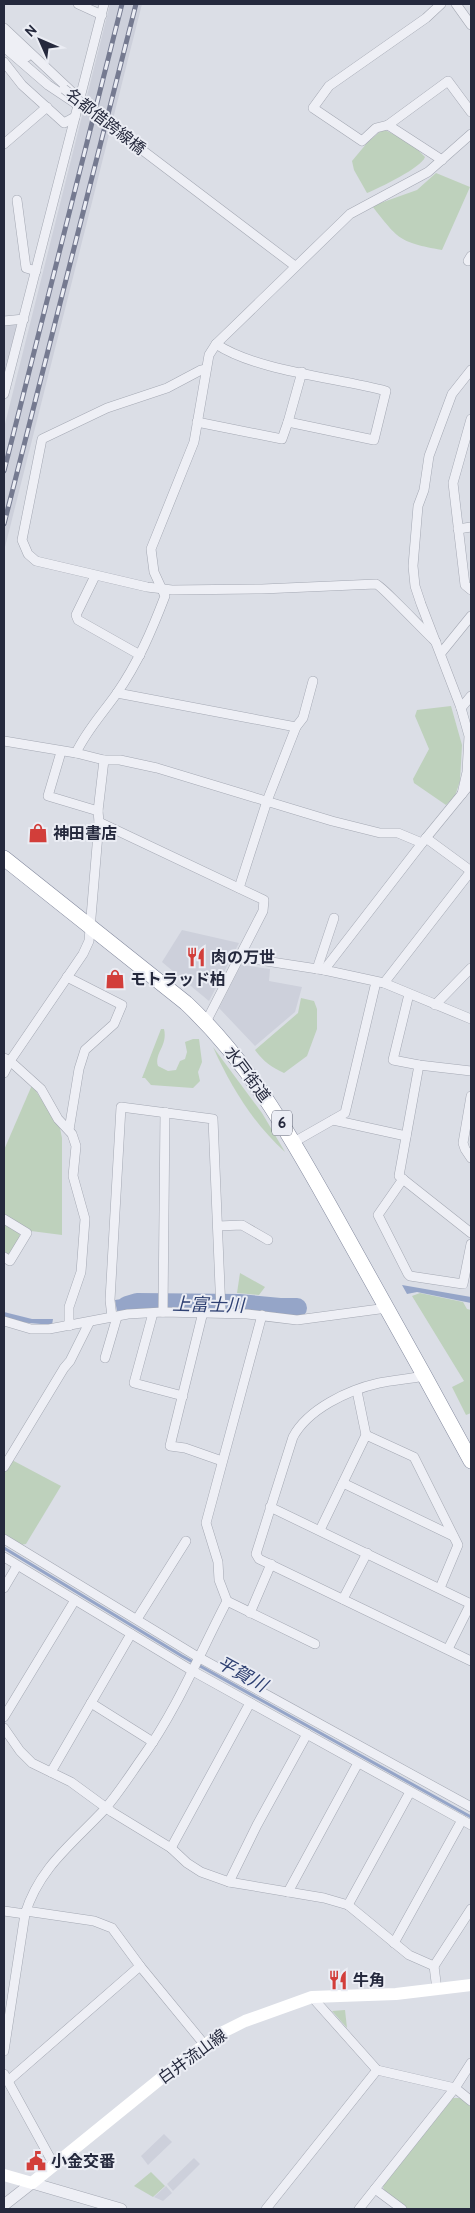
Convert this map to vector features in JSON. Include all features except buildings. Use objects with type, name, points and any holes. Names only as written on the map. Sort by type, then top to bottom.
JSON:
[{"type":"highway","name":"水戸街道","points":[[4,858],[158,979],[206,1022],[241,1062],[261,1089],[294,1142],[471,1461]]},
{"type":"main road","name":"白井流山線","points":[[32,2183],[204,2044],[245,2021],[312,1997],[437,1990],[471,1985]]},
{"type":"main road","points":[[4,2175],[32,2183]]},
{"type":"street","points":[[78,4],[102,14]]},
{"type":"street","points":[[4,394],[104,4]]},
{"type":"street","points":[[441,4],[426,18],[329,86],[313,108],[362,141],[376,128],[388,125],[448,81],[471,112]]},
{"type":"street","points":[[461,6],[471,25]]},
{"type":"street","points":[[4,28],[79,102]]},
{"type":"street","name":"名都借跨線橋","points":[[4,38],[64,89],[295,266]]},
{"type":"street","points":[[4,47],[48,85],[79,102]]},
{"type":"street","points":[[4,62],[22,85],[64,123],[75,117]]},
{"type":"street","points":[[4,144],[46,107]]},
{"type":"street","points":[[388,125],[442,160]]},
{"type":"street","points":[[76,754],[81,741],[117,693],[140,655],[165,596],[154,572],[151,549],[194,442],[206,369],[209,356],[216,344],[350,214],[428,172],[471,134]]},
{"type":"street","points":[[17,200],[26,268],[36,271]]},
{"type":"street","points":[[4,321],[24,319]]},
{"type":"street","points":[[216,344],[227,351],[259,362],[386,391],[374,440],[288,422]]},
{"type":"street","points":[[206,369],[200,370],[167,388],[107,408],[42,439],[22,540],[28,554],[36,561],[147,588],[161,587],[172,590],[262,589],[376,584],[380,585],[391,599],[436,642]]},
{"type":"street","points":[[462,794],[467,772],[469,736],[461,708],[415,586],[413,566],[418,506],[424,490],[429,456],[452,394],[471,370]]},
{"type":"street","points":[[197,422],[282,439],[302,372]]},
{"type":"street","points":[[471,419],[453,483],[465,585],[471,590]]},
{"type":"street","points":[[458,529],[471,527]]},
{"type":"street","points":[[95,576],[76,615],[78,620],[140,655]]},
{"type":"street","points":[[440,653],[471,616]]},
{"type":"street","points":[[239,888],[267,801],[296,727],[303,718],[313,681]]},
{"type":"street","points":[[117,693],[296,727]]},
{"type":"street","points":[[461,708],[471,696]]},
{"type":"street","points":[[4,740],[104,760],[120,760],[157,768],[332,821],[380,833],[398,833],[424,840],[471,871],[380,982],[345,1113],[294,1142]]},
{"type":"street","points":[[61,752],[48,796],[98,811]]},
{"type":"street","points":[[4,1073],[7,1059],[67,978],[88,945],[99,822],[98,811],[104,760]]},
{"type":"street","points":[[321,969],[471,783]]},
{"type":"street","points":[[99,822],[264,900],[263,911],[206,1022]]},
{"type":"street","points":[[321,969],[334,918]]},
{"type":"street","points":[[239,957],[321,969],[380,982],[471,1019]]},
{"type":"street","points":[[435,1005],[471,968]]},
{"type":"street","points":[[67,978],[122,1005],[114,1024],[85,1050],[79,1068],[69,1130]]},
{"type":"street","points":[[409,994],[393,1060],[471,1071]]},
{"type":"street","points":[[7,1059],[42,1089],[58,1118],[69,1130],[76,1146],[73,1176],[86,1219],[81,1272],[68,1307],[69,1326]]},
{"type":"street","points":[[419,1065],[399,1176],[471,1233]]},
{"type":"street","points":[[471,1096],[464,1142],[465,1149],[471,1158]]},
{"type":"street","points":[[105,1358],[114,1317],[110,1300],[121,1107],[213,1119],[221,1312]]},
{"type":"street","points":[[163,1312],[165,1112]]},
{"type":"street","points":[[333,1120],[406,1136]]},
{"type":"street","points":[[402,1179],[378,1215],[410,1276],[463,1284],[471,1244]]},
{"type":"street","points":[[4,1219],[26,1233],[10,1260],[4,1257]]},
{"type":"street","points":[[218,1226],[242,1225],[268,1240]]},
{"type":"street","points":[[4,1322],[30,1329],[69,1326],[114,1317],[163,1312],[221,1312],[297,1320],[387,1308]]},
{"type":"street","points":[[202,1312],[170,1446],[186,1448],[222,1460]]},
{"type":"street","points":[[153,1313],[134,1383],[183,1396]]},
{"type":"street","points":[[262,1315],[206,1523],[218,1562],[219,1580],[227,1602],[315,1644]]},
{"type":"street","points":[[4,1466],[70,1361],[89,1323]]},
{"type":"street","points":[[424,1376],[378,1383],[358,1390],[341,1397],[314,1413],[300,1425],[293,1437],[256,1554],[259,1559],[471,1661]]},
{"type":"street","points":[[320,1530],[366,1435],[358,1390]]},
{"type":"street","points":[[366,1435],[414,1457],[458,1545],[440,1588]]},
{"type":"street","points":[[343,1484],[452,1536]]},
{"type":"street","points":[[270,1507],[471,1603],[448,1649]]},
{"type":"street","points":[[4,1539],[198,1657],[471,1807]]},
{"type":"street","points":[[137,1619],[186,1541]]},
{"type":"street","points":[[343,1600],[367,1553]]},
{"type":"street","points":[[4,1557],[191,1670],[471,1825]]},
{"type":"street","points":[[250,1613],[271,1564]]},
{"type":"street","points":[[4,1588],[17,1566]]},
{"type":"street","points":[[4,1717],[75,1600]]},
{"type":"street","points":[[4,2051],[25,1912],[30,1895],[46,1869],[106,1807],[153,1742],[227,1602]]},
{"type":"street","points":[[51,1772],[131,1634]]},
{"type":"street","points":[[91,1702],[153,1742]]},
{"type":"street","points":[[170,1848],[250,1703]]},
{"type":"street","points":[[4,1728],[20,1751],[32,1763],[71,1782],[170,1848],[201,1872],[229,1882],[348,1905],[409,1955],[434,1966]]},
{"type":"street","points":[[229,1882],[256,1825],[307,1734]]},
{"type":"street","points":[[288,1892],[358,1763]]},
{"type":"street","points":[[348,1905],[410,1792]]},
{"type":"street","points":[[394,1943],[462,1820]]},
{"type":"street","points":[[437,1990],[434,1966],[471,1909]]},
{"type":"street","points":[[4,1911],[25,1912],[103,1923],[112,1928],[140,1966],[204,2044]]},
{"type":"street","points":[[54,2165],[6,2078],[140,1966]]},
{"type":"street","points":[[312,1997],[377,2070],[455,2088],[471,2102]]},
{"type":"street","points":[[359,2209],[455,2088],[471,2063]]},
{"type":"street","points":[[266,2209],[377,2070]]},
{"type":"street","points":[[4,2205],[32,2183],[121,2209]]},
{"type":"street","points":[[375,2189],[402,2209]]},
{"type":"shaded area","points":[[110,4],[142,4],[4,551],[4,428]]},
{"type":"shaded area","points":[[12,322],[18,327],[4,376],[4,324]]},
{"type":"shaded area","points":[[182,930],[239,943],[209,1001],[162,962]]},
{"type":"shaded area","points":[[241,965],[270,969],[269,981],[302,987],[295,1012],[255,1046],[219,1008]]},
{"type":"shaded area","points":[[164,2134],[172,2142],[148,2165],[141,2156]]},
{"type":"shaded area","points":[[194,2158],[200,2164],[173,2191],[167,2184]]},
{"type":"shaded area","points":[[166,2186],[172,2193],[163,2201],[154,2197]]},
{"type":"green space","points":[[383,129],[411,143],[425,157],[416,167],[408,172],[367,193],[354,170],[352,161],[367,143]]},
{"type":"green space","points":[[436,173],[470,187],[442,250],[417,245],[401,238],[388,226],[372,206],[417,190]]},
{"type":"green space","points":[[451,706],[462,745],[460,781],[455,796],[446,805],[414,783],[413,779],[429,749],[415,716],[417,710]]},
{"type":"green space","points":[[301,998],[314,1001],[317,1009],[317,1029],[307,1056],[284,1073],[268,1064],[255,1050],[298,1013]]},
{"type":"green space","points":[[161,1029],[164,1029],[165,1035],[157,1061],[158,1066],[168,1071],[176,1070],[180,1061],[185,1059],[187,1052],[185,1042],[199,1039],[202,1062],[198,1072],[200,1081],[193,1088],[151,1085],[145,1078],[142,1078]]},
{"type":"green space","points":[[213,1047],[262,1113],[285,1152],[273,1141],[244,1104],[227,1076]]},
{"type":"green space","points":[[32,1085],[60,1128],[62,1138],[62,1235],[31,1231],[4,1214],[4,1150]]},
{"type":"green space","points":[[4,1224],[20,1234],[17,1246],[9,1255],[4,1251]]},
{"type":"green space","points":[[240,1273],[265,1287],[259,1295],[237,1293]]},
{"type":"green space","points":[[420,1293],[463,1302],[467,1309],[471,1310],[471,1413],[466,1415],[452,1387],[464,1381],[412,1296]]},
{"type":"green space","points":[[12,1460],[61,1486],[26,1544],[20,1545],[4,1536],[4,1473]]},
{"type":"green space","points":[[345,2010],[347,2028],[332,2011]]},
{"type":"green space","points":[[453,2098],[460,2098],[471,2107],[471,2209],[408,2209],[384,2192],[383,2186]]},
{"type":"green space","points":[[151,2172],[165,2186],[153,2197],[134,2186]]},
{"type":"water","points":[[402,1285],[471,1297],[471,1303],[417,1292],[407,1294]]},
{"type":"water","points":[[135,1297],[153,1298],[153,1307],[117,1311],[115,1300]]},
{"type":"water","points":[[166,1297],[212,1298],[212,1307],[166,1307]]},
{"type":"water","points":[[226,1299],[252,1299],[294,1303],[293,1313],[225,1307]]},
{"type":"water","points":[[4,1312],[32,1319],[53,1319],[52,1325],[18,1322],[4,1317]]},
{"type":"waterway","name":"上富士川","points":[[127,1306],[137,1303],[239,1304],[297,1308]]},
{"type":"waterway","name":"平賀川","points":[[4,1548],[182,1656],[471,1817]]},
{"type":"railway","points":[[4,471],[122,4]]},
{"type":"railway","points":[[4,524],[136,4]]},
{"type":"place","name":"神田書店","points":[[38,833]]},
{"type":"place","name":"肉の万世","points":[[196,957]]},
{"type":"place","name":"モトラッド柏","points":[[115,979]]},
{"type":"place","name":"牛角","points":[[338,1980]]},
{"type":"place","name":"小金交番","points":[[36,2161]]}]
